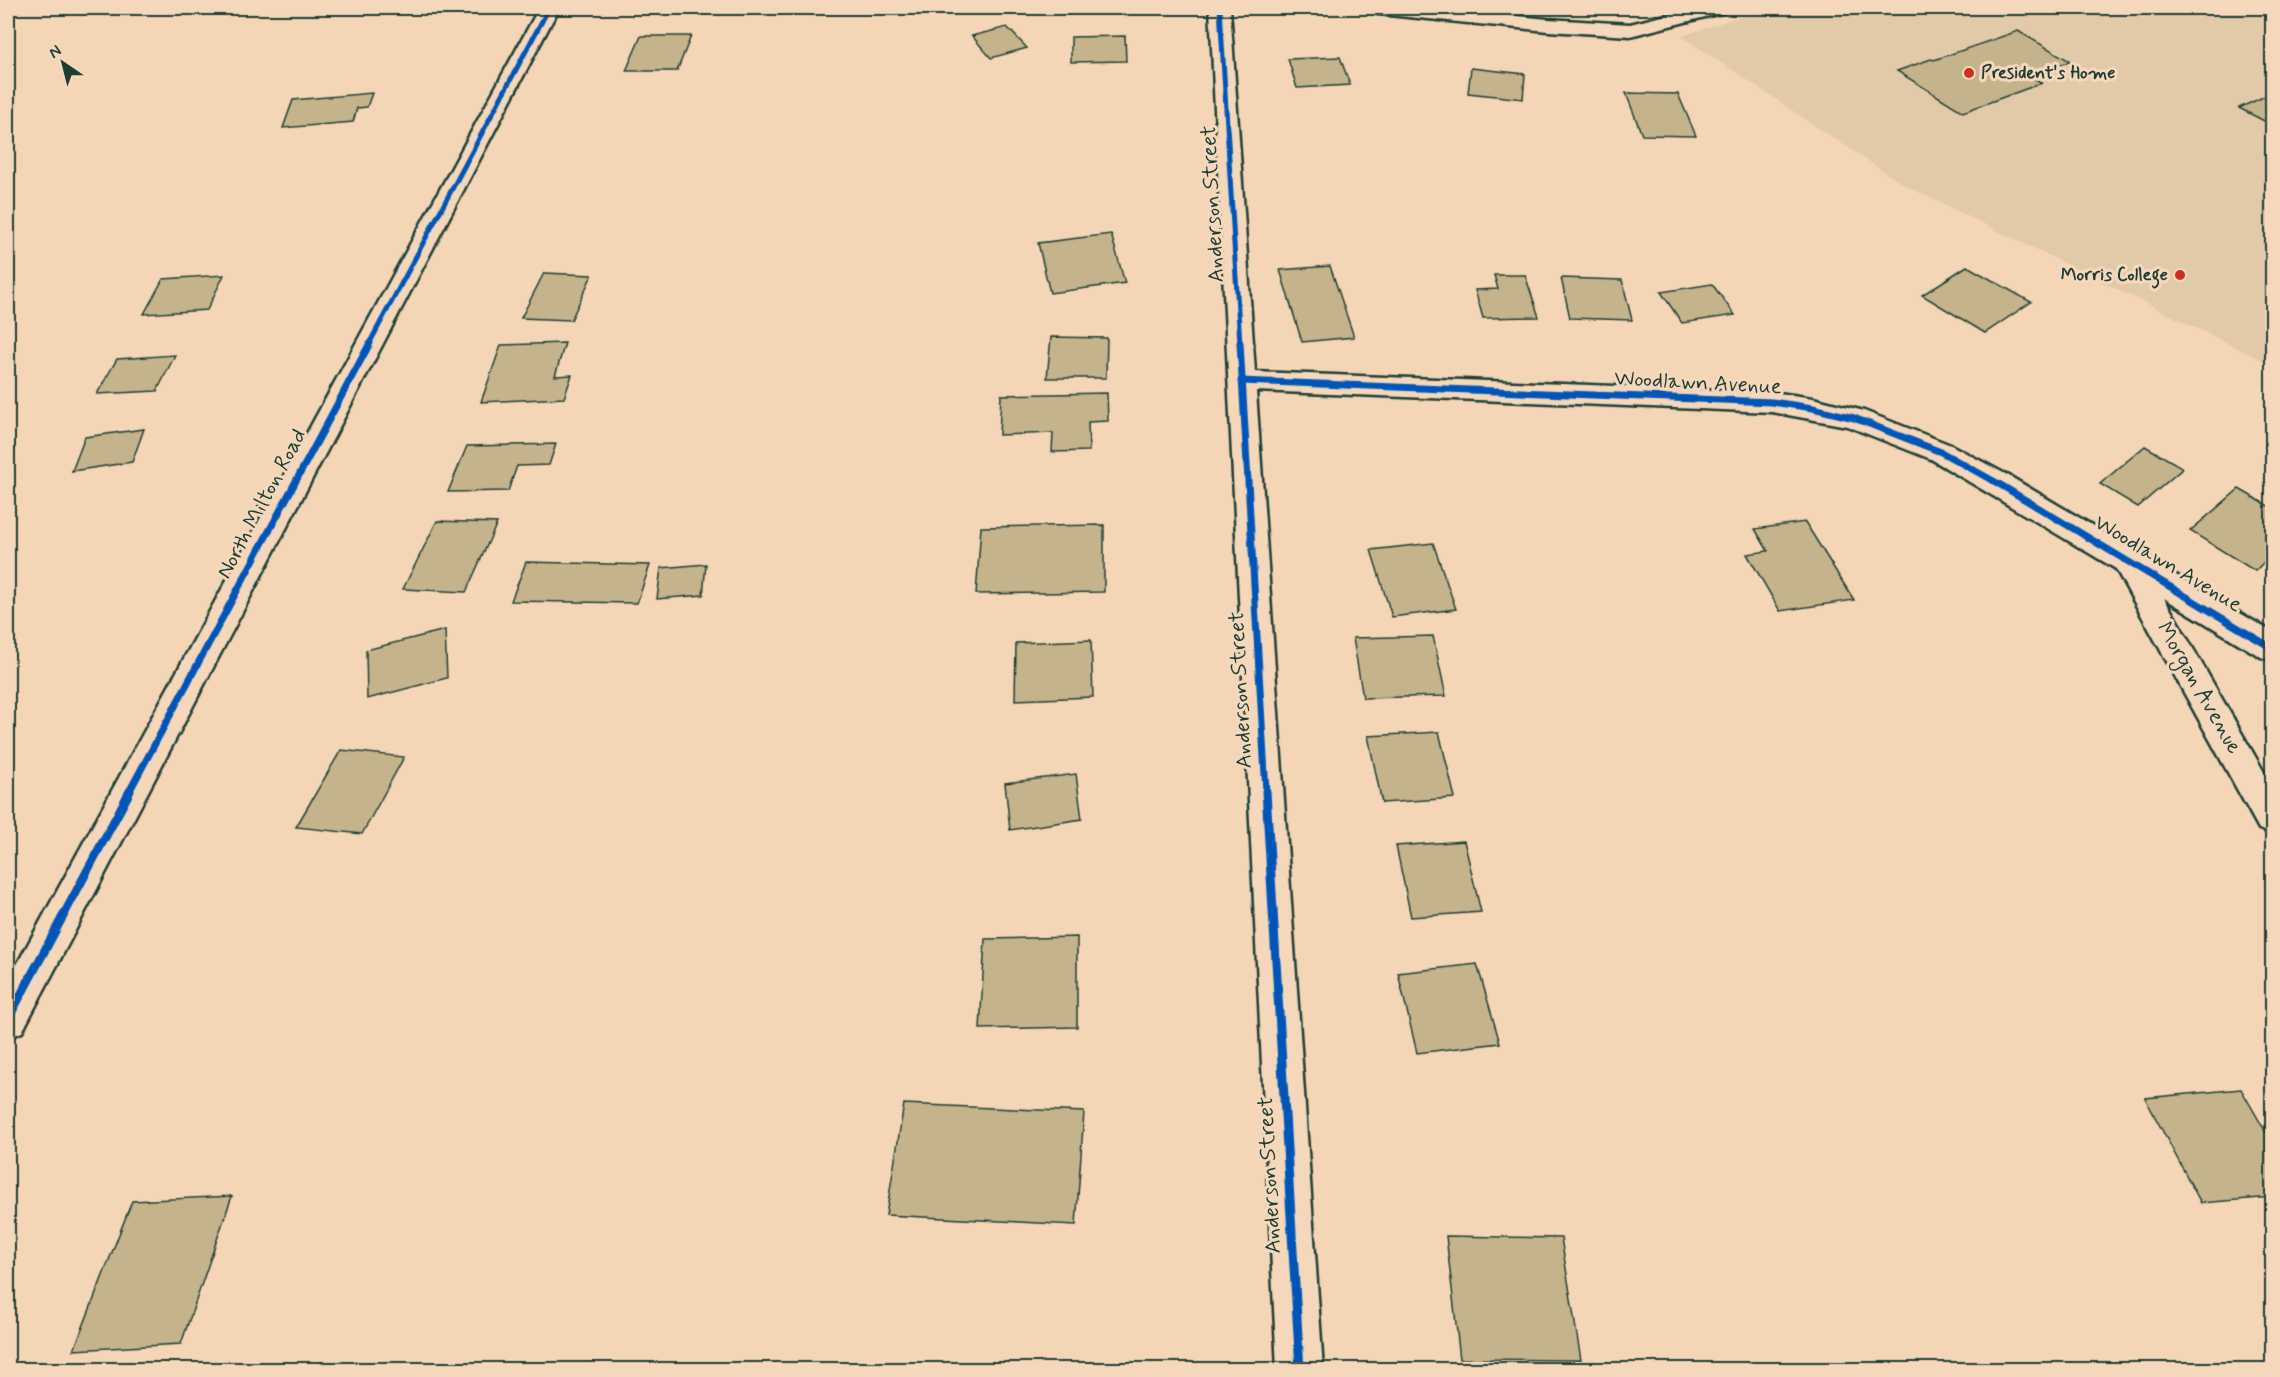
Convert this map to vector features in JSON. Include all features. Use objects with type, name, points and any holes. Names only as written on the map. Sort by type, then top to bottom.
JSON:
[{"type":"street","name":"North Milton Road","points":[[8,1018],[549,8]]},
{"type":"street","name":"Anderson Street","points":[[1220,8],[1300,1370]]},
{"type":"street","points":[[1378,8],[1536,24],[1630,30],[1718,8]]},
{"type":"street","name":"Woodlawn Avenue","points":[[1241,381],[1772,402],[1813,408],[1854,418],[1941,453],[2126,559],[2272,648]]},
{"type":"street","name":"Morgan Avenue","points":[[2126,559],[2272,818]]},
{"type":"shaded area","name":"Morris College","points":[[1765,8],[2272,8],[2272,365],[1904,185],[1681,36]]},
{"type":"building","points":[[643,8],[699,8],[642,9]]},
{"type":"building","points":[[1007,27],[1027,48],[991,58],[972,36]]},
{"type":"building","name":"President's Home","points":[[2018,31],[2070,61],[2030,76],[2042,83],[1963,112],[1897,71],[1931,59],[1934,60]]},
{"type":"building","points":[[641,36],[691,36],[677,71],[626,71]]},
{"type":"building","points":[[1125,36],[1126,61],[1071,62],[1071,37]]},
{"type":"building","points":[[1340,57],[1350,85],[1297,88],[1288,59]]},
{"type":"building","points":[[1471,68],[1525,74],[1523,99],[1468,93]]},
{"type":"building","points":[[372,93],[367,107],[357,108],[353,122],[283,128],[293,100]]},
{"type":"building","points":[[1626,93],[1678,94],[1696,136],[1642,135]]},
{"type":"building","points":[[2272,93],[2272,125],[2239,108]]},
{"type":"building","points":[[1111,234],[1125,283],[1050,293],[1038,243]]},
{"type":"building","points":[[1330,266],[1354,337],[1302,342],[1280,270]]},
{"type":"building","points":[[1967,266],[2031,302],[1985,333],[1922,295]]},
{"type":"building","points":[[544,273],[592,275],[571,320],[521,318]]},
{"type":"building","points":[[224,275],[207,310],[144,314],[163,279]]},
{"type":"building","points":[[1494,275],[1525,275],[1539,317],[1483,318],[1475,290],[1498,289]]},
{"type":"building","points":[[1561,278],[1622,280],[1632,320],[1570,318]]},
{"type":"building","points":[[1712,284],[1735,315],[1682,323],[1661,292]]},
{"type":"building","points":[[1051,337],[1107,338],[1106,378],[1047,378]]},
{"type":"building","points":[[565,343],[555,376],[572,375],[564,398],[481,402],[501,345]]},
{"type":"building","points":[[175,355],[157,391],[97,394],[117,359]]},
{"type":"building","points":[[1107,393],[1108,421],[1088,422],[1089,451],[1052,452],[1053,433],[999,435],[1001,395]]},
{"type":"building","points":[[144,429],[132,462],[72,471],[85,437]]},
{"type":"building","points":[[556,444],[549,465],[517,466],[508,491],[448,492],[467,446]]},
{"type":"building","points":[[2145,446],[2183,468],[2138,507],[2100,484]]},
{"type":"building","points":[[2239,489],[2272,508],[2272,554],[2255,571],[2190,531]]},
{"type":"building","points":[[437,521],[497,523],[466,592],[403,589]]},
{"type":"building","points":[[1805,522],[1854,600],[1780,611],[1747,554],[1768,551],[1755,529]]},
{"type":"building","points":[[1104,525],[1104,592],[976,594],[981,527]]},
{"type":"building","points":[[1433,543],[1456,609],[1392,617],[1371,550]]},
{"type":"building","points":[[526,562],[650,565],[637,603],[511,601]]},
{"type":"building","points":[[706,564],[703,595],[657,599],[661,568]]},
{"type":"building","points":[[445,630],[447,678],[367,699],[366,650]]},
{"type":"building","points":[[1433,636],[1446,696],[1363,698],[1353,638]]},
{"type":"building","points":[[1091,640],[1093,697],[1015,700],[1016,643]]},
{"type":"building","points":[[1439,732],[1455,798],[1382,803],[1368,736]]},
{"type":"building","points":[[341,750],[404,757],[362,834],[296,827]]},
{"type":"building","points":[[1076,774],[1082,819],[1010,830],[1005,783]]},
{"type":"building","points":[[1464,841],[1481,912],[1411,917],[1396,846]]},
{"type":"building","points":[[1077,937],[1077,1027],[980,1029],[985,939]]},
{"type":"building","points":[[1477,964],[1500,1043],[1417,1053],[1398,973]]},
{"type":"building","points":[[2241,1089],[2272,1143],[2272,1197],[2201,1203],[2145,1098]]},
{"type":"building","points":[[904,1104],[1084,1112],[1076,1225],[886,1215]]},
{"type":"building","points":[[232,1196],[181,1344],[74,1350],[132,1201]]},
{"type":"building","points":[[1446,1236],[1561,1238],[1581,1360],[1460,1359]]},
{"type":"cycle path","points":[[8,1019],[549,8]]},
{"type":"cycle path","points":[[1220,8],[1300,1370]]},
{"type":"cycle path","points":[[1241,381],[1772,402],[1813,408],[1854,418],[1941,452],[1999,484],[2272,648]]},
{"type":"place","name":"President's Home","points":[[1969,73]]},
{"type":"place","name":"Morris College","points":[[2180,275]]}]
